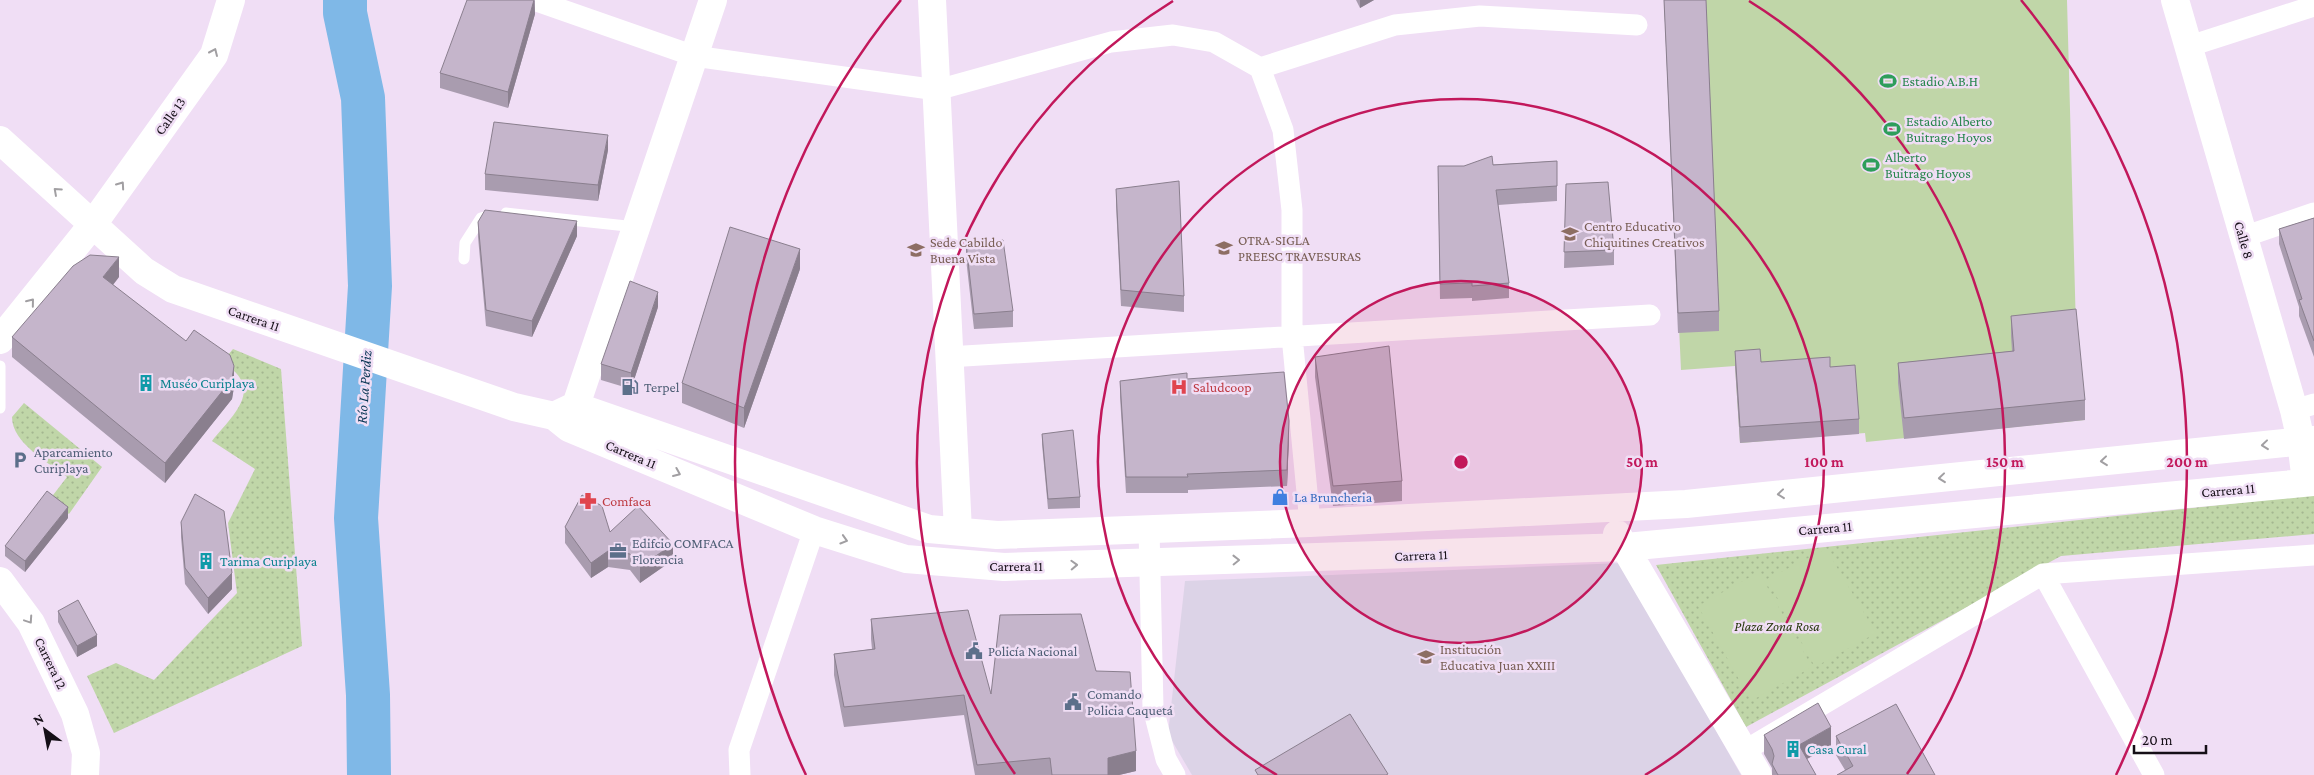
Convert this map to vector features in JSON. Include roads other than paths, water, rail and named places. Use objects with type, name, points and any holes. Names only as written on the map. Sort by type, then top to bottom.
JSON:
[{"type":"main road","name":"Calle 13","points":[[0,340],[93,224],[214,54],[231,0]]},
{"type":"main road","points":[[566,416],[636,227],[712,0]]},
{"type":"main road","points":[[932,0],[958,531]]},
{"type":"main road","name":"Calle 8","points":[[2175,0],[2190,46],[2243,237],[2304,407],[2310,482]]},
{"type":"main road","name":"Carrera 11","points":[[0,140],[144,272],[173,289],[514,407],[566,416],[929,528],[997,535],[1310,523],[1686,504],[2308,440]]},
{"type":"main road","name":"Carrera 11","points":[[566,416],[814,530],[906,559],[1004,567],[1626,548],[2310,482]]},
{"type":"main road","points":[[1601,508],[1758,775]]},
{"type":"main road","name":"Carrera 12","points":[[0,581],[31,623],[75,714],[85,764]]},
{"type":"street","points":[[534,0],[694,56],[937,90],[1111,42],[1173,35],[1214,42],[1260,68],[1283,130],[1292,210],[1292,336],[1310,523]]},
{"type":"street","points":[[2190,46],[2314,6]]},
{"type":"street","points":[[1260,68],[1405,24],[1480,16],[1636,25]]},
{"type":"street","points":[[2243,237],[2314,213]]},
{"type":"street","points":[[948,356],[1650,314]]},
{"type":"street","points":[[1149,529],[1153,708],[1166,759],[1175,775]]},
{"type":"street","points":[[740,775],[739,750],[814,530]]},
{"type":"street","points":[[1744,750],[2043,574],[2314,555]]},
{"type":"street","points":[[2043,574],[2154,775]]},
{"type":"lane","points":[[464,259],[465,242],[481,218],[492,215],[510,213],[636,227]]},
{"type":"lane","points":[[0,366],[0,408]]},
{"type":"waterway","name":"Río La Perdiz","points":[[345,0],[345,13],[363,98],[370,286],[356,518],[368,695],[369,775]]},
{"type":"place","name":"Estadio A.B.H","points":[[1888,81]]},
{"type":"place","name":"Estadio Alberto Buitrago Hoyos","points":[[1892,129]]},
{"type":"place","name":"Alberto Buitrago Hoyos","points":[[1871,165]]},
{"type":"place","name":"Centro Educativo Chiquitines Creativos","points":[[1570,234]]},
{"type":"place","name":"OTRA-SIGLA PREESC TRAVESURAS","points":[[1224,248]]},
{"type":"place","name":"Sede Cabildo Buena Vista","points":[[916,250]]},
{"type":"place","name":"Muséo Curiplaya","points":[[146,383]]},
{"type":"place","name":"Terpel","points":[[630,387]]},
{"type":"place","name":"Saludcoop","points":[[1179,387]]},
{"type":"place","name":"Aparcamiento Curiplaya","points":[[20,460]]},
{"type":"place","name":"La Bruncheria","points":[[1280,497]]},
{"type":"place","name":"Comfaca","points":[[588,501]]},
{"type":"place","name":"Edifcio COMFACA Florencia","points":[[618,551]]},
{"type":"place","name":"Tarima Curiplaya","points":[[206,561]]},
{"type":"place","name":"Policía Nacional","points":[[974,651]]},
{"type":"place","name":"Institución Educativa Juan XXIII","points":[[1426,657]]},
{"type":"place","name":"Comando Policia Caquetá","points":[[1073,702]]},
{"type":"place","name":"Casa Cural","points":[[1793,749]]},
{"type":"park label","name":"Plaza Zona Rosa","points":[[1777,626]]}]
